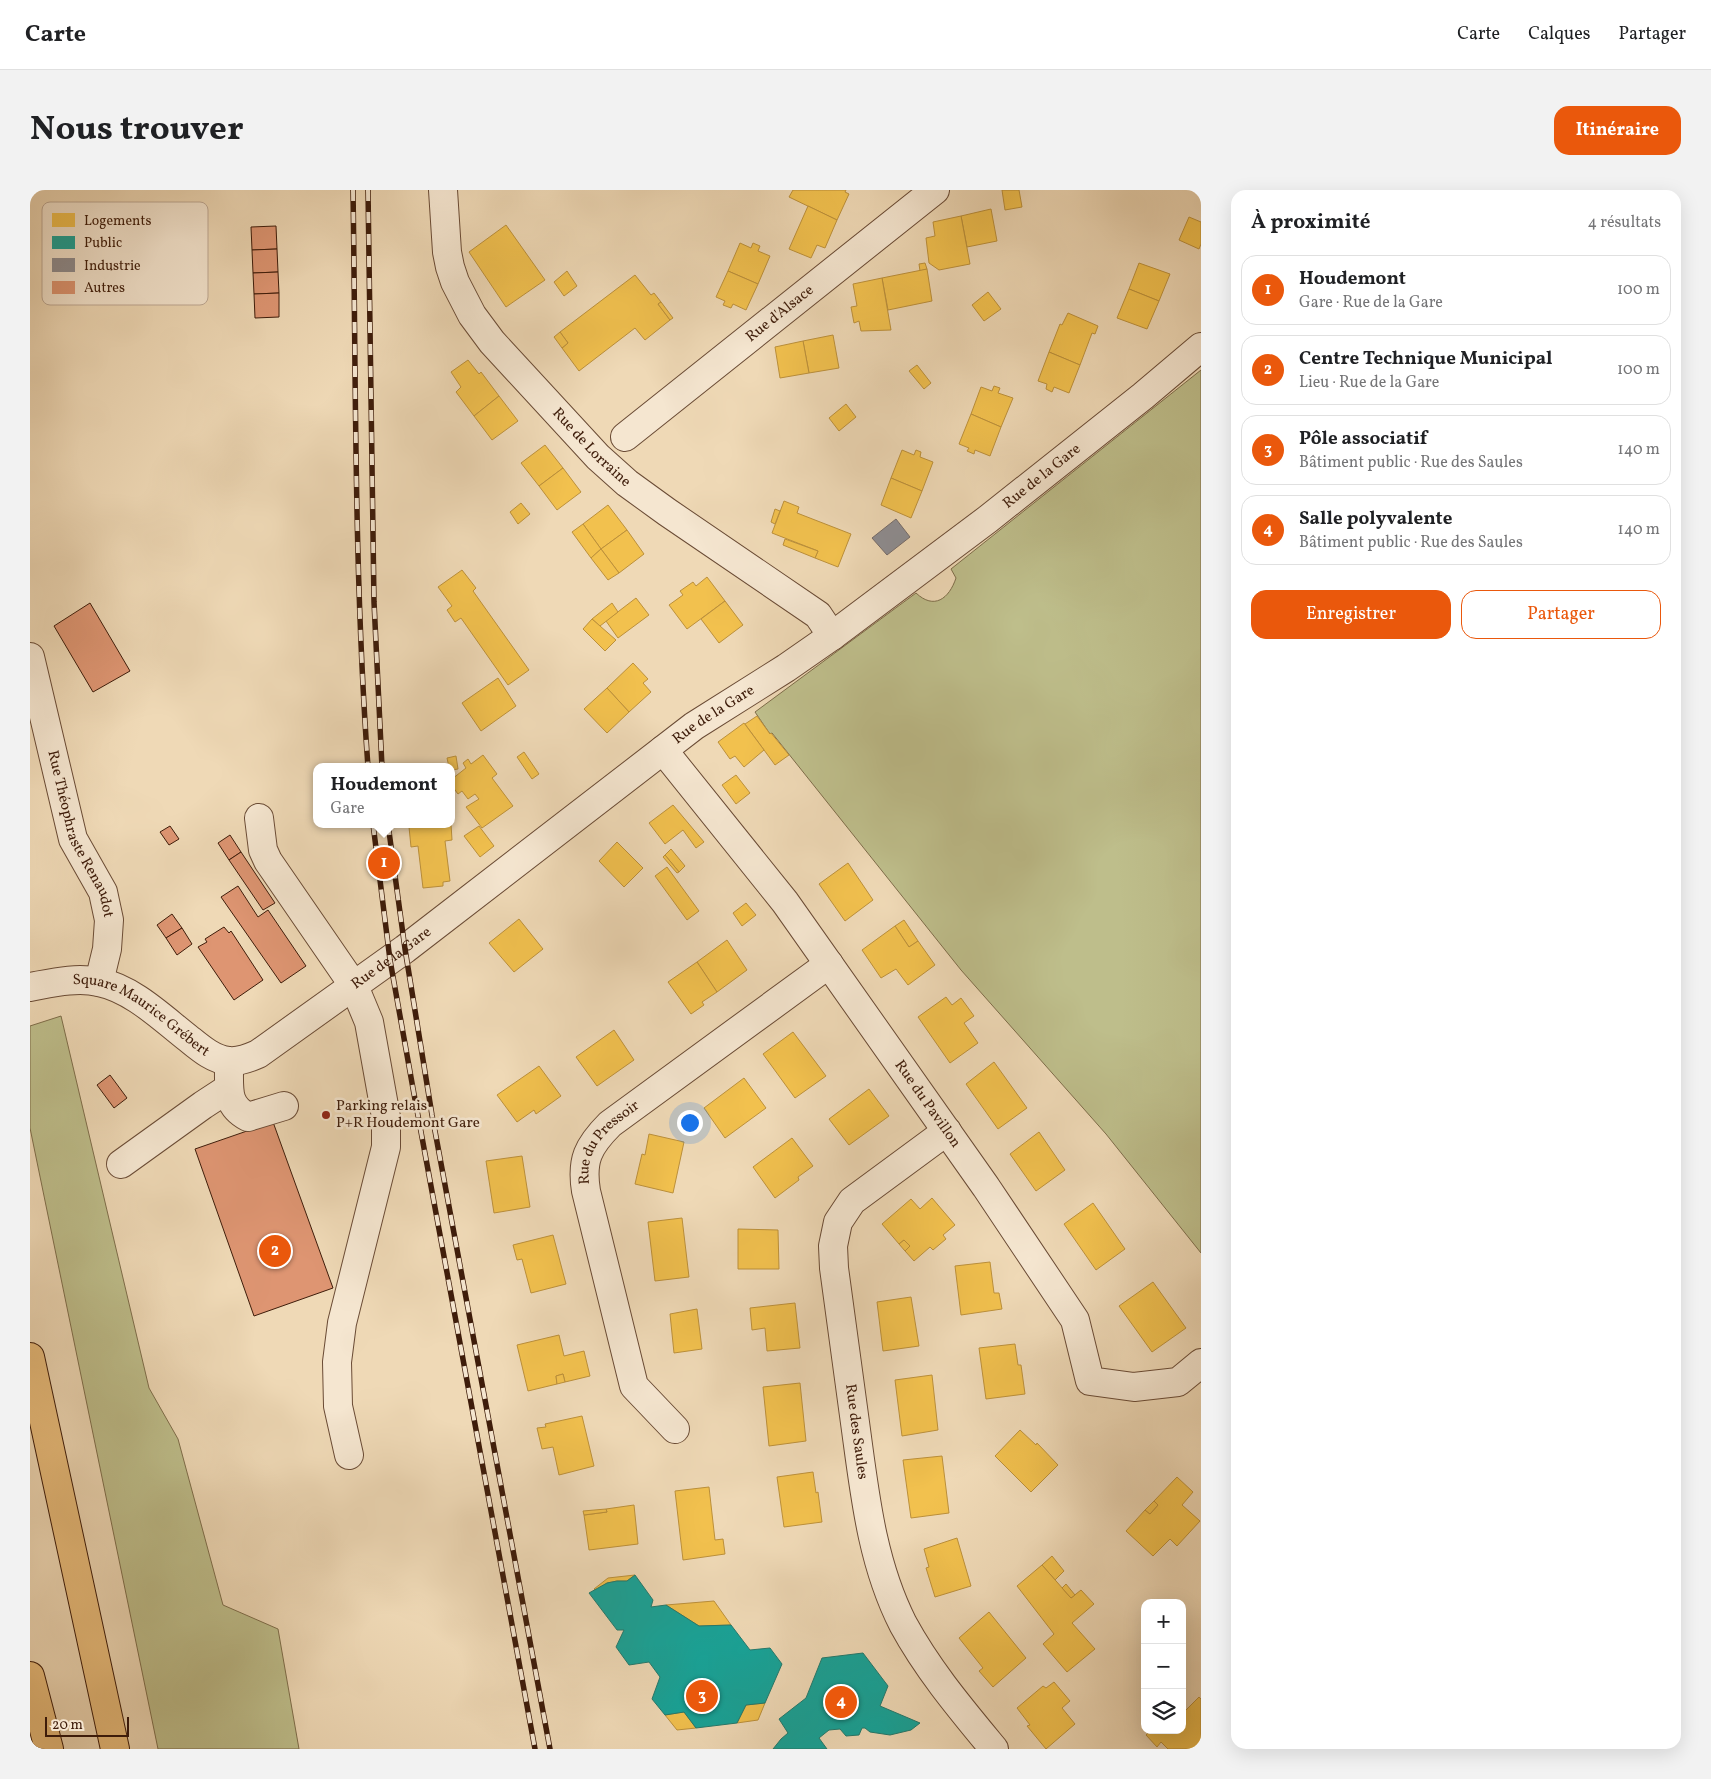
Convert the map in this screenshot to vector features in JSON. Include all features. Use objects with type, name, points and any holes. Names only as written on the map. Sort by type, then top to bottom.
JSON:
[{"type":"highway","points":[[30,1357],[115,1749]]},
{"type":"highway","points":[[30,1676],[49,1749]]},
{"type":"street","name":"Rue de Lorraine","points":[[443,190],[447,252],[455,282],[472,315],[492,342],[598,458],[627,483],[667,512],[818,615],[832,636]]},
{"type":"street","name":"Rue d'Alsace","points":[[625,436],[935,190]]},
{"type":"street","name":"Rue de la Gare","points":[[223,1060],[240,1060],[258,1054],[354,986],[461,907],[694,726],[786,668],[832,636],[988,519],[1143,396],[1201,347]]},
{"type":"street","name":"Rue Théophraste Renaudot","points":[[30,657],[73,839],[103,892],[109,920],[108,942],[99,982]]},
{"type":"street","name":"Rue du Pavillon","points":[[662,750],[785,902],[947,1131],[1075,1320],[1090,1381],[1134,1386],[1178,1382],[1201,1363]]},
{"type":"street","points":[[258,818],[263,850],[268,862],[354,986],[369,1022],[386,1117],[386,1147],[342,1323],[337,1362],[338,1406],[349,1455]]},
{"type":"street","name":"Rue du Pressoir","points":[[675,1429],[634,1386],[586,1191],[583,1174],[589,1150],[597,1137],[610,1124],[829,964]]},
{"type":"street","name":"Square Maurice Grébert","points":[[30,987],[62,981],[81,980],[99,982],[137,999],[199,1047],[223,1060]]},
{"type":"street","points":[[223,1060],[232,1104],[239,1112],[248,1117],[284,1106]]},
{"type":"street","points":[[121,1164],[228,1088]]},
{"type":"street","name":"Rue des Saules","points":[[947,1131],[852,1200],[838,1222],[833,1246],[834,1268],[864,1488],[873,1542],[882,1572],[902,1622],[934,1676],[994,1749]]},
{"type":"green space","points":[[1201,370],[1201,1253],[1106,1134],[961,970],[772,733],[770,734],[755,712],[916,593],[929,601],[940,600],[949,592],[956,578],[951,569]]},
{"type":"green space","points":[[61,1016],[149,1388],[178,1439],[223,1605],[278,1629],[299,1749],[158,1749],[30,1128],[30,1026]]},
{"type":"building: Logements","points":[[793,190],[846,190],[845,192],[849,194],[837,220],[789,197]]},
{"type":"building: Logements","points":[[1002,190],[1019,190],[1022,207],[1005,210]]},
{"type":"building: Logements","points":[[808,206],[837,220],[825,248],[817,245],[811,258],[789,249]]},
{"type":"building: Logements","points":[[991,209],[997,241],[967,247],[961,216]]},
{"type":"building: Logements","points":[[961,216],[970,264],[939,270],[929,263],[926,238],[935,236],[933,222]]},
{"type":"building: Logements","points":[[1189,217],[1201,222],[1201,244],[1199,249],[1179,240]]},
{"type":"building: Logements","points":[[506,225],[545,280],[506,307],[469,252]]},
{"type":"building: Logements","points":[[740,243],[751,248],[753,243],[760,246],[758,251],[770,256],[758,284],[728,271]]},
{"type":"building: Logements","points":[[925,263],[927,269],[920,271],[919,264]]},
{"type":"building: Logements","points":[[1139,263],[1170,274],[1159,301],[1129,289]]},
{"type":"building: Logements","points":[[927,269],[932,301],[888,310],[882,278]]},
{"type":"building: Logements","points":[[567,271],[577,286],[564,296],[554,282]]},
{"type":"building: Logements","points":[[728,271],[758,284],[746,310],[733,304],[731,308],[723,305],[725,301],[716,297]]},
{"type":"building: Logements","points":[[635,275],[651,295],[654,293],[661,302],[658,304],[670,320],[645,340],[635,328],[579,371],[562,348],[568,343],[560,332]]},
{"type":"building: Logements","points":[[882,278],[891,330],[861,331],[859,321],[854,323],[851,307],[857,306],[853,284]]},
{"type":"building: Logements","points":[[1129,289],[1159,301],[1147,329],[1117,318]]},
{"type":"building: Logements","points":[[988,292],[1001,309],[984,321],[972,305]]},
{"type":"building: Logements","points":[[661,302],[673,318],[670,320],[658,304]]},
{"type":"building: Logements","points":[[1068,313],[1098,326],[1095,334],[1092,333],[1080,365],[1049,352],[1060,324],[1062,325]]},
{"type":"building: Logements","points":[[560,332],[568,343],[562,348],[554,337]]},
{"type":"building: Logements","points":[[833,335],[839,368],[809,373],[803,341]]},
{"type":"building: Logements","points":[[803,341],[809,373],[780,378],[775,347]]},
{"type":"building: Logements","points":[[1049,352],[1080,365],[1069,393],[1054,387],[1052,392],[1046,389],[1047,384],[1038,381]]},
{"type":"building: Logements","points":[[468,360],[479,374],[481,372],[499,396],[474,416],[456,392],[461,387],[451,372]]},
{"type":"building: Logements","points":[[917,365],[931,383],[924,389],[909,371]]},
{"type":"building: Logements","points":[[994,386],[1000,388],[998,393],[1013,398],[1001,427],[971,414],[981,387],[992,391]]},
{"type":"building: Logements","points":[[499,396],[518,421],[492,440],[474,416]]},
{"type":"building: Logements","points":[[846,404],[856,417],[839,431],[829,418]]},
{"type":"building: Logements","points":[[971,414],[1001,427],[990,456],[975,450],[974,454],[967,451],[969,448],[959,444]]},
{"type":"building: Logements","points":[[545,445],[563,468],[539,486],[521,463]]},
{"type":"building: Logements","points":[[902,450],[914,455],[916,450],[921,452],[920,457],[933,462],[922,491],[891,478]]},
{"type":"building: Logements","points":[[563,468],[581,492],[557,510],[539,486]]},
{"type":"building: Logements","points":[[891,478],[922,491],[911,518],[881,505]]},
{"type":"building: Logements","points":[[784,501],[799,507],[797,513],[851,534],[838,567],[815,558],[818,551],[772,533]]},
{"type":"building: Logements","points":[[521,503],[530,514],[518,524],[510,512]]},
{"type":"building: Logements","points":[[608,505],[627,530],[601,549],[583,524]]},
{"type":"building: Logements","points":[[775,509],[780,511],[775,524],[771,522]]},
{"type":"building: Logements","points":[[583,524],[601,549],[591,558],[572,532]]},
{"type":"building: Logements","points":[[627,530],[644,554],[619,573],[601,549]]},
{"type":"building: Logements","points":[[785,539],[818,551],[815,558],[783,545]]},
{"type":"building: Logements","points":[[601,549],[619,573],[608,580],[591,558]]},
{"type":"building: Logements","points":[[462,570],[476,588],[473,591],[529,670],[508,685],[461,618],[455,622],[447,610],[452,606],[438,587]]},
{"type":"building: Logements","points":[[707,577],[725,601],[687,629],[669,605],[683,595],[680,591],[693,582],[696,586]]},
{"type":"building: Logements","points":[[636,598],[649,615],[618,638],[606,621]]},
{"type":"building: Logements","points":[[725,601],[743,625],[719,643],[701,619]]},
{"type":"building: Logements","points":[[612,603],[618,612],[600,626],[592,619]]},
{"type":"building: Logements","points":[[592,619],[616,640],[605,651],[583,629]]},
{"type":"building: Logements","points":[[633,663],[648,679],[643,683],[651,692],[629,712],[607,688]]},
{"type":"building: Logements","points":[[498,678],[516,706],[481,731],[462,703]]},
{"type":"building: Logements","points":[[607,688],[629,712],[607,733],[584,709]]},
{"type":"building: Logements","points":[[757,716],[789,755],[775,765],[745,724]]},
{"type":"building: Logements","points":[[744,723],[764,750],[744,767],[735,756],[730,759],[718,742]]},
{"type":"building: Logements","points":[[524,752],[539,774],[532,779],[517,757]]},
{"type":"building: Logements","points":[[483,755],[497,774],[492,778],[513,806],[482,828],[466,807],[479,799],[475,794],[468,799],[462,791],[458,794],[455,790],[455,777],[466,768],[463,763],[468,759],[471,764]]},
{"type":"building: Logements","points":[[456,756],[458,769],[455,770],[455,763],[448,763],[447,758]]},
{"type":"building: Logements","points":[[736,775],[750,793],[736,804],[722,785]]},
{"type":"building: Logements","points":[[673,805],[704,842],[696,848],[683,830],[665,844],[649,823]]},
{"type":"building: Logements","points":[[479,826],[494,846],[480,857],[464,836]]},
{"type":"building: Logements","points":[[409,828],[451,828],[452,840],[445,841],[450,881],[443,882],[443,886],[423,888],[418,846],[411,847]]},
{"type":"building: Logements","points":[[617,842],[643,868],[624,887],[599,861]]},
{"type":"building: Logements","points":[[671,849],[685,866],[679,872],[665,855]]},
{"type":"building: Logements","points":[[665,855],[679,872],[677,873],[663,857]]},
{"type":"building: Logements","points":[[848,863],[873,900],[845,921],[819,884]]},
{"type":"building: Logements","points":[[667,867],[699,911],[687,920],[655,876]]},
{"type":"building: Logements","points":[[746,903],[756,915],[742,926],[733,913]]},
{"type":"building: Logements","points":[[519,919],[543,949],[514,972],[489,943]]},
{"type":"building: Logements","points":[[904,920],[918,941],[909,947],[895,926]]},
{"type":"building: Logements","points":[[895,926],[909,947],[918,941],[935,965],[908,985],[896,969],[881,978],[862,950]]},
{"type":"building: Logements","points":[[727,940],[747,970],[717,992],[697,962]]},
{"type":"building: Logements","points":[[697,962],[717,992],[702,1002],[704,1005],[691,1014],[668,982]]},
{"type":"building: Logements","points":[[946,997],[952,1005],[961,998],[974,1016],[964,1023],[978,1043],[950,1063],[918,1017]]},
{"type":"building: Logements","points":[[614,1030],[634,1060],[597,1086],[576,1057]]},
{"type":"building: Logements","points":[[793,1032],[826,1076],[795,1098],[763,1054]]},
{"type":"building: Logements","points":[[994,1062],[1027,1108],[998,1129],[966,1084]]},
{"type":"building: Logements","points":[[539,1066],[561,1096],[536,1114],[534,1110],[517,1122],[497,1095]]},
{"type":"building: Logements","points":[[744,1078],[766,1108],[725,1138],[704,1108]]},
{"type":"building: Logements","points":[[869,1089],[889,1116],[849,1145],[829,1119]]},
{"type":"building: Logements","points":[[1039,1132],[1065,1170],[1036,1191],[1010,1154]]},
{"type":"building: Logements","points":[[649,1134],[684,1142],[673,1193],[635,1184],[642,1154],[645,1155]]},
{"type":"building: Logements","points":[[792,1138],[813,1166],[798,1177],[799,1180],[775,1198],[753,1167]]},
{"type":"building: Logements","points":[[522,1156],[530,1207],[494,1213],[486,1161]]},
{"type":"building: Logements","points":[[932,1198],[955,1225],[943,1235],[946,1239],[933,1250],[930,1247],[914,1261],[905,1251],[910,1246],[904,1240],[899,1244],[882,1224],[911,1199],[920,1209]]},
{"type":"building: Logements","points":[[1093,1203],[1125,1249],[1096,1270],[1064,1224]]},
{"type":"building: Logements","points":[[682,1218],[689,1277],[655,1281],[648,1222]]},
{"type":"building: Logements","points":[[738,1229],[778,1230],[779,1269],[738,1269]]},
{"type":"building: Logements","points":[[553,1235],[566,1284],[531,1293],[522,1259],[517,1260],[513,1245]]},
{"type":"building: Logements","points":[[904,1240],[910,1246],[905,1251],[899,1244]]},
{"type":"building: Logements","points":[[990,1262],[994,1293],[999,1293],[1002,1309],[961,1315],[955,1266]]},
{"type":"building: Logements","points":[[1153,1282],[1186,1328],[1152,1352],[1119,1306]]},
{"type":"building: Logements","points":[[911,1297],[919,1346],[883,1351],[877,1302]]},
{"type":"building: Logements","points":[[795,1303],[800,1348],[767,1351],[765,1328],[752,1330],[750,1308]]},
{"type":"building: Logements","points":[[697,1309],[702,1349],[674,1353],[670,1314]]},
{"type":"building: Logements","points":[[559,1335],[564,1356],[584,1351],[590,1376],[565,1382],[563,1374],[556,1376],[557,1384],[528,1391],[517,1345]]},
{"type":"building: Logements","points":[[1015,1344],[1018,1365],[1021,1365],[1025,1394],[986,1399],[979,1348]]},
{"type":"building: Logements","points":[[563,1374],[565,1382],[557,1384],[556,1376]]},
{"type":"building: Logements","points":[[932,1375],[938,1430],[902,1436],[895,1380]]},
{"type":"building: Logements","points":[[800,1383],[806,1441],[769,1446],[763,1387]]},
{"type":"building: Logements","points":[[582,1416],[594,1466],[559,1475],[553,1447],[542,1449],[537,1428],[546,1427],[545,1424]]},
{"type":"building: Logements","points":[[1020,1430],[1036,1445],[1037,1443],[1058,1465],[1031,1492],[995,1456]]},
{"type":"building: Logements","points":[[942,1456],[949,1513],[911,1518],[903,1460]]},
{"type":"building: Logements","points":[[813,1472],[822,1522],[784,1527],[777,1477]]},
{"type":"building: Logements","points":[[1177,1477],[1193,1492],[1182,1505],[1200,1521],[1177,1546],[1170,1539],[1153,1556],[1126,1531],[1145,1510],[1150,1514],[1158,1505],[1154,1501]]},
{"type":"building: Logements","points":[[709,1487],[715,1540],[723,1539],[725,1554],[683,1560],[675,1491]]},
{"type":"building: Logements","points":[[1154,1501],[1158,1505],[1150,1514],[1145,1510]]},
{"type":"building: Logements","points":[[634,1505],[638,1544],[589,1550],[584,1515],[607,1512],[606,1509]]},
{"type":"building: Logements","points":[[606,1509],[607,1512],[584,1515],[583,1511]]},
{"type":"building: Logements","points":[[957,1538],[971,1586],[935,1597],[926,1568],[929,1567],[924,1549]]},
{"type":"building: Logements","points":[[1052,1556],[1064,1571],[1055,1580],[1042,1565]]},
{"type":"building: Logements","points":[[1042,1565],[1071,1598],[1081,1590],[1094,1604],[1072,1623],[1095,1649],[1067,1672],[1043,1644],[1054,1634],[1017,1586]]},
{"type":"building: Logements","points":[[635,1575],[627,1581],[607,1583],[596,1591],[594,1589],[608,1578]]},
{"type":"building: Logements","points":[[1066,1584],[1075,1595],[1071,1598],[1062,1588]]},
{"type":"building: Logements","points":[[714,1601],[731,1625],[699,1626],[666,1605]]},
{"type":"building: Logements","points":[[989,1612],[1026,1658],[993,1687],[979,1671],[983,1668],[959,1638]]},
{"type":"building: Logements","points":[[1054,1682],[1070,1701],[1062,1708],[1075,1724],[1046,1749],[1027,1726],[1030,1725],[1017,1708],[1043,1686],[1046,1688]]},
{"type":"building: Logements","points":[[1199,1697],[1201,1699],[1201,1749],[1168,1749],[1161,1742],[1157,1747],[1146,1735],[1186,1734],[1186,1710]]},
{"type":"building: Logements","points":[[765,1703],[758,1720],[737,1723],[746,1705]]},
{"type":"building: Logements","points":[[684,1712],[696,1728],[677,1730],[665,1715]]},
{"type":"building: Public","points":[[635,1575],[653,1600],[651,1607],[666,1605],[699,1626],[731,1625],[750,1650],[770,1648],[782,1664],[765,1703],[746,1705],[737,1723],[696,1728],[684,1712],[665,1715],[652,1699],[660,1677],[649,1662],[629,1665],[616,1647],[624,1630],[617,1630],[589,1593],[607,1583],[627,1581]]},
{"type":"building: Public","points":[[863,1653],[888,1686],[880,1706],[920,1723],[911,1730],[890,1735],[870,1732],[865,1728],[862,1728],[859,1735],[846,1736],[840,1729],[829,1730],[819,1738],[827,1749],[773,1749],[788,1733],[779,1719],[806,1698],[822,1658]]},
{"type":"building: Industrie","points":[[896,519],[910,537],[887,555],[872,538]]},
{"type":"building: Autres","points":[[276,226],[277,249],[252,250],[251,227]]},
{"type":"building: Autres","points":[[277,249],[278,272],[253,273],[252,250]]},
{"type":"building: Autres","points":[[278,272],[279,293],[254,294],[253,273]]},
{"type":"building: Autres","points":[[279,293],[279,317],[255,318],[254,294]]},
{"type":"building: Autres","points":[[90,603],[130,671],[93,692],[54,626]]},
{"type":"building: Autres","points":[[170,826],[179,839],[169,845],[160,832]]},
{"type":"building: Autres","points":[[230,835],[241,852],[229,860],[218,843]]},
{"type":"building: Autres","points":[[241,852],[275,903],[263,910],[229,860]]},
{"type":"building: Autres","points":[[238,886],[258,917],[268,910],[306,966],[281,983],[221,897]]},
{"type":"building: Autres","points":[[172,914],[182,928],[166,938],[157,925]]},
{"type":"building: Autres","points":[[224,927],[229,933],[231,931],[263,980],[234,1000],[198,947],[207,942],[205,939]]},
{"type":"building: Autres","points":[[182,928],[192,944],[177,955],[166,938]]},
{"type":"building: Autres","points":[[110,1075],[127,1098],[114,1108],[97,1085]]},
{"type":"building: Autres","points":[[273,1122],[333,1288],[254,1316],[195,1149]]},
{"type":"railway","points":[[353,190],[358,551],[363,695],[368,763]]},
{"type":"railway","points":[[368,190],[374,602],[382,763]]},
{"type":"railway","points":[[374,828],[390,960],[535,1749]]},
{"type":"railway","points":[[389,828],[405,949],[432,1115],[550,1749]]},
{"type":"place","name":"Houdemont","points":[[384,863]]},
{"type":"place","name":"Parking relais P+R Houdemont Gare","points":[[326,1115]]},
{"type":"place","name":"Centre Technique Municipal","points":[[275,1251]]},
{"type":"place","name":"Pôle associatif","points":[[702,1696]]},
{"type":"place","name":"Salle polyvalente","points":[[841,1702]]}]
